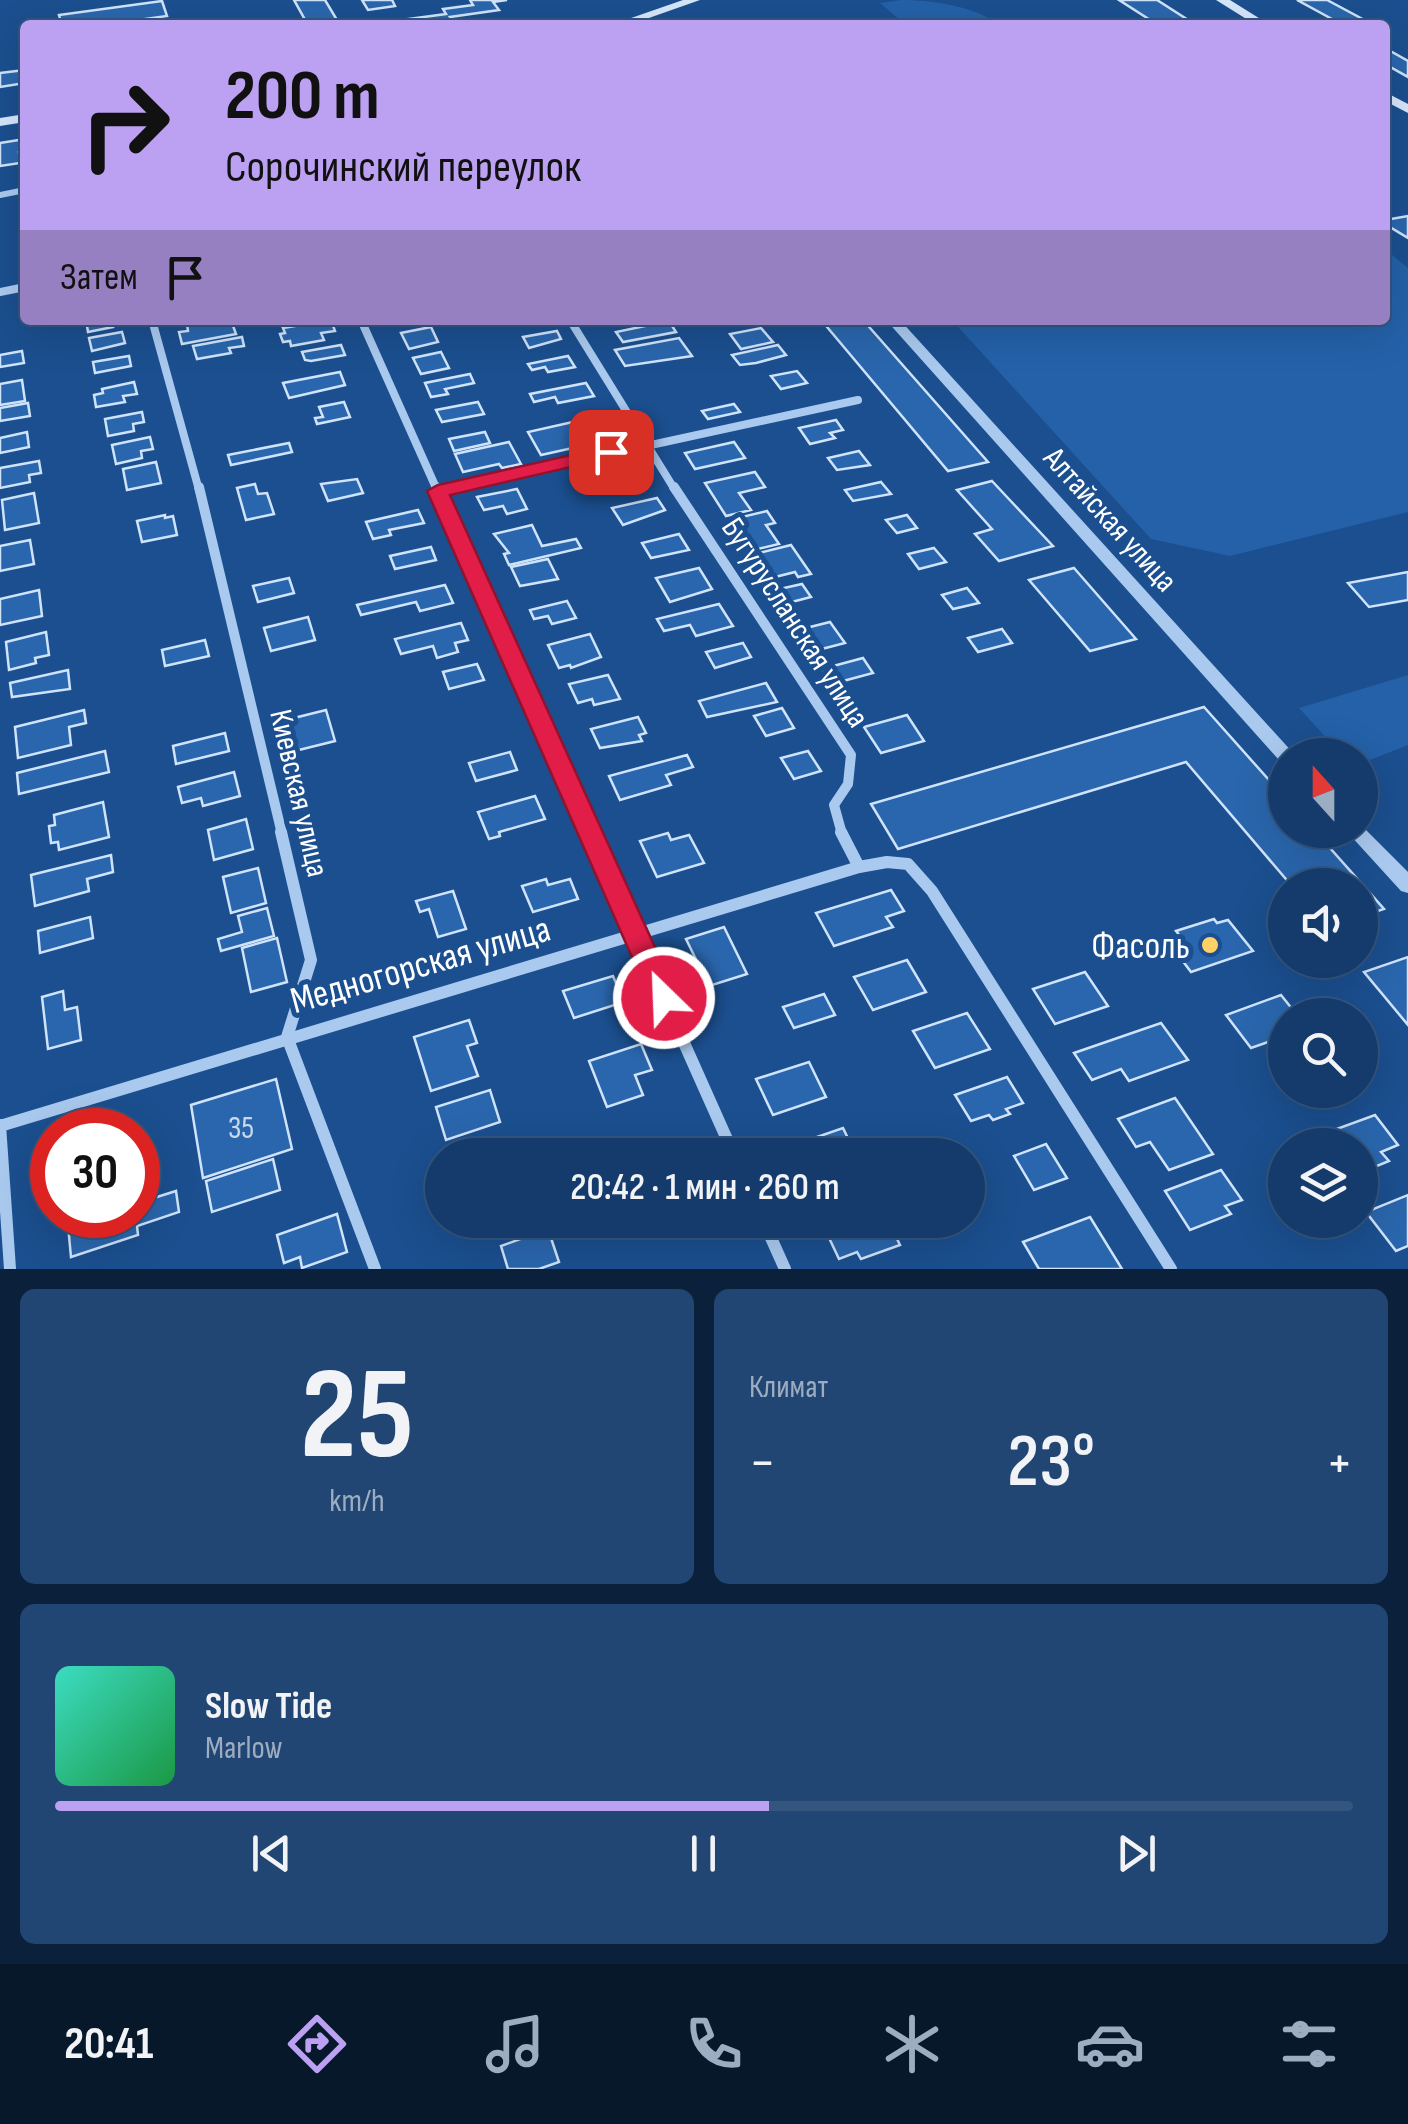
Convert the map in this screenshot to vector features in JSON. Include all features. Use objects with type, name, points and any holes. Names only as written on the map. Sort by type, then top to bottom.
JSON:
[{"type":"main road","points":[[632,20],[694,0]]},
{"type":"main road","points":[[1222,0],[1256,20]]},
{"type":"street","name":"Киевская улица","points":[[153,325],[214,542],[311,960],[287,1037]]},
{"type":"street","points":[[363,325],[726,1138]]},
{"type":"street","name":"Бугурусланская улица","points":[[573,325],[645,444],[851,755],[848,784],[834,805],[837,825],[860,867]]},
{"type":"street","name":"Алтайская улица","points":[[898,325],[1270,738]]},
{"type":"street","points":[[438,491],[858,400]]},
{"type":"street","points":[[1373,848],[1408,885]]},
{"type":"street","points":[[860,867],[908,864],[921,875],[1171,1269]]},
{"type":"street","name":"Медногорская улица","points":[[0,1126],[860,867]]},
{"type":"street","points":[[287,1037],[375,1269]]},
{"type":"street","points":[[0,1126],[10,1269]]},
{"type":"street","points":[[772,1238],[786,1269]]},
{"type":"shaded area","points":[[901,0],[953,5],[993,20],[900,20],[880,3]]},
{"type":"shaded area","points":[[1390,253],[1408,268],[1408,512],[1230,556],[1151,539],[957,325],[1390,325]]},
{"type":"shaded area","points":[[1408,675],[1408,745],[1378,757],[1378,738],[1326,738],[1299,708]]},
{"type":"building","points":[[294,0],[325,0],[337,20],[305,20]]},
{"type":"building","points":[[362,0],[392,0],[395,6],[368,10]]},
{"type":"building","points":[[470,0],[507,0],[493,2],[499,10],[450,17],[452,20],[402,20],[446,14],[443,9],[473,5]]},
{"type":"building","points":[[1119,0],[1157,0],[1188,20],[1150,20]]},
{"type":"building","points":[[1297,0],[1327,0],[1364,20],[1334,20]]},
{"type":"building","points":[[162,1],[167,16],[60,20],[59,15]]},
{"type":"building","points":[[1390,51],[1408,61],[1408,77],[1390,67]]},
{"type":"building","points":[[20,71],[20,84],[0,87],[0,73]]},
{"type":"building","points":[[20,140],[20,163],[0,166],[0,143]]},
{"type":"building","points":[[1408,216],[1408,238],[1390,227],[1390,219]]},
{"type":"building","points":[[87,325],[113,327],[88,332]]},
{"type":"building","points":[[187,325],[233,325],[236,334],[182,344],[179,332],[188,331]]},
{"type":"building","points":[[333,325],[335,331],[321,333],[324,340],[291,346],[290,341],[283,342],[283,328]]},
{"type":"building","points":[[672,325],[676,332],[623,342],[616,332]]},
{"type":"building","points":[[825,325],[867,325],[988,462],[948,471]]},
{"type":"building","points":[[431,327],[438,342],[409,349],[401,333]]},
{"type":"building","points":[[761,328],[773,342],[741,349],[730,334]]},
{"type":"building","points":[[557,331],[561,339],[529,348],[523,337]]},
{"type":"building","points":[[122,332],[125,343],[92,351],[89,338]]},
{"type":"building","points":[[242,337],[244,346],[229,348],[231,353],[197,359],[193,346]]},
{"type":"building","points":[[679,338],[692,356],[625,366],[615,350]]},
{"type":"building","points":[[341,345],[345,355],[311,361],[305,360],[302,352]]},
{"type":"building","points":[[778,345],[786,355],[756,363],[740,365],[732,355]]},
{"type":"building","points":[[22,351],[24,363],[0,367],[0,355]]},
{"type":"building","points":[[441,352],[449,368],[421,374],[413,358]]},
{"type":"building","points":[[129,356],[131,366],[95,373],[93,362]]},
{"type":"building","points":[[568,356],[575,367],[548,372],[545,367],[532,370],[528,364]]},
{"type":"building","points":[[797,371],[807,383],[781,389],[771,376]]},
{"type":"building","points":[[340,372],[345,385],[289,398],[283,383]]},
{"type":"building","points":[[470,374],[474,383],[445,389],[448,394],[431,397],[425,383]]},
{"type":"building","points":[[22,380],[25,401],[0,405],[0,384]]},
{"type":"building","points":[[134,382],[137,394],[123,396],[125,402],[96,407],[94,395],[103,393],[102,389]]},
{"type":"building","points":[[586,383],[594,396],[558,403],[555,397],[534,402],[530,394]]},
{"type":"building","points":[[344,402],[350,417],[317,424],[315,418],[323,417],[319,407]]},
{"type":"building","points":[[478,402],[484,414],[442,422],[436,410]]},
{"type":"building","points":[[28,403],[30,416],[0,421],[0,408]]},
{"type":"building","points":[[734,404],[740,412],[708,419],[702,411]]},
{"type":"building","points":[[142,412],[144,422],[133,424],[134,431],[108,436],[105,419]]},
{"type":"building","points":[[604,415],[618,438],[541,455],[528,432]]},
{"type":"building","points":[[836,420],[843,430],[830,433],[835,438],[810,444],[799,428]]},
{"type":"building","points":[[27,432],[29,447],[0,453],[0,438]]},
{"type":"building","points":[[485,432],[490,443],[454,451],[449,439]]},
{"type":"building","points":[[150,437],[153,449],[141,451],[142,458],[116,464],[112,445]]},
{"type":"building","points":[[509,442],[521,464],[502,468],[499,464],[463,472],[455,454]]},
{"type":"building","points":[[734,442],[745,458],[695,469],[685,453]]},
{"type":"building","points":[[289,443],[292,452],[231,465],[228,455]]},
{"type":"building","points":[[859,451],[870,465],[837,470],[828,458]]},
{"type":"building","points":[[39,461],[41,473],[29,475],[30,482],[0,488],[0,468]]},
{"type":"building","points":[[156,462],[161,483],[127,490],[123,469]]},
{"type":"building","points":[[637,462],[650,483],[614,491],[602,470]]},
{"type":"building","points":[[755,472],[765,487],[739,493],[751,510],[726,516],[705,483]]},
{"type":"building","points":[[357,479],[363,493],[328,501],[321,484]]},
{"type":"building","points":[[992,481],[1053,546],[999,561],[975,534],[992,529],[957,490]]},
{"type":"building","points":[[881,482],[891,494],[853,501],[845,490]]},
{"type":"building","points":[[255,484],[258,494],[267,493],[274,514],[246,520],[237,488]]},
{"type":"building","points":[[517,489],[527,509],[507,514],[503,506],[484,510],[477,497]]},
{"type":"building","points":[[34,493],[39,523],[5,530],[2,500]]},
{"type":"building","points":[[657,498],[665,510],[623,525],[612,508]]},
{"type":"building","points":[[418,510],[424,523],[389,530],[391,535],[373,539],[366,522]]},
{"type":"building","points":[[767,511],[775,523],[766,525],[779,544],[749,551],[729,520]]},
{"type":"building","points":[[907,515],[917,528],[897,533],[886,520]]},
{"type":"building","points":[[173,516],[177,535],[142,542],[137,521]]},
{"type":"building","points":[[532,525],[542,546],[576,539],[581,548],[509,565],[504,554],[509,553],[494,534]]},
{"type":"building","points":[[679,534],[689,550],[651,558],[642,543]]},
{"type":"building","points":[[30,540],[34,564],[0,571],[0,546]]},
{"type":"building","points":[[791,545],[811,574],[798,577],[795,572],[767,579],[751,555]]},
{"type":"building","points":[[431,547],[436,560],[395,569],[390,556]]},
{"type":"building","points":[[934,548],[946,562],[919,569],[908,554]]},
{"type":"building","points":[[548,559],[558,579],[520,586],[511,567]]},
{"type":"building","points":[[699,568],[712,589],[670,602],[656,578]]},
{"type":"building","points":[[1074,568],[1136,639],[1090,651],[1029,580]]},
{"type":"building","points":[[1408,572],[1408,600],[1369,607],[1348,583]]},
{"type":"building","points":[[289,578],[294,593],[258,602],[253,586]]},
{"type":"building","points":[[802,584],[811,597],[784,604],[775,590]]},
{"type":"building","points":[[445,585],[453,603],[420,611],[416,602],[361,615],[357,605]]},
{"type":"building","points":[[967,588],[979,603],[953,609],[942,595]]},
{"type":"building","points":[[39,590],[42,616],[0,625],[0,599]]},
{"type":"building","points":[[567,601],[576,618],[552,624],[548,616],[534,619],[530,610]]},
{"type":"building","points":[[719,604],[733,626],[696,636],[690,625],[664,631],[657,619]]},
{"type":"building","points":[[308,617],[315,640],[271,651],[264,628]]},
{"type":"building","points":[[830,622],[845,643],[814,651],[798,630]]},
{"type":"building","points":[[461,623],[468,640],[455,643],[458,652],[437,658],[433,646],[401,654],[395,639]]},
{"type":"building","points":[[1002,629],[1012,643],[978,652],[968,638]]},
{"type":"building","points":[[46,632],[49,655],[9,670],[6,642]]},
{"type":"building","points":[[590,634],[601,657],[571,668],[559,668],[548,645]]},
{"type":"building","points":[[205,640],[209,656],[165,666],[162,650]]},
{"type":"building","points":[[743,643],[751,657],[715,668],[706,652]]},
{"type":"building","points":[[863,658],[873,673],[832,684],[822,669]]},
{"type":"building","points":[[477,664],[484,680],[449,689],[443,672]]},
{"type":"building","points":[[68,670],[70,689],[12,697],[10,683]]},
{"type":"building","points":[[608,675],[620,699],[594,705],[592,699],[578,703],[569,684]]},
{"type":"building","points":[[766,683],[777,702],[707,717],[699,701]]},
{"type":"building","points":[[1204,707],[1268,779],[1268,848],[1330,848],[1348,868],[1276,868],[1186,762],[898,849],[871,804]]},
{"type":"building","points":[[782,708],[794,728],[766,736],[754,716]]},
{"type":"building","points":[[84,710],[86,723],[69,727],[71,745],[18,758],[15,727]]},
{"type":"building","points":[[326,710],[335,741],[295,751],[294,744],[289,745],[282,721]]},
{"type":"building","points":[[907,715],[924,741],[881,753],[864,727]]},
{"type":"building","points":[[638,717],[646,733],[639,735],[642,741],[600,748],[591,729]]},
{"type":"building","points":[[225,733],[229,751],[176,764],[173,746]]},
{"type":"building","points":[[105,751],[109,772],[19,794],[17,773]]},
{"type":"building","points":[[808,751],[821,771],[794,779],[781,758]]},
{"type":"building","points":[[510,752],[517,770],[476,781],[469,763]]},
{"type":"building","points":[[687,755],[693,767],[666,775],[671,785],[620,800],[609,776]]},
{"type":"building","points":[[234,772],[240,796],[203,806],[201,798],[182,803],[178,787]]},
{"type":"building","points":[[535,796],[545,819],[499,832],[500,836],[489,839],[478,812]]},
{"type":"building","points":[[103,802],[109,837],[59,850],[58,842],[51,843],[49,826],[55,825],[54,815]]},
{"type":"building","points":[[246,819],[253,849],[214,860],[208,830]]},
{"type":"building","points":[[668,833],[671,840],[689,835],[704,863],[657,877],[640,841]]},
{"type":"building","points":[[111,855],[113,872],[87,879],[89,891],[35,906],[31,875]]},
{"type":"building","points":[[258,868],[266,903],[231,913],[223,877]]},
{"type":"building","points":[[546,879],[548,885],[570,879],[578,899],[533,912],[522,886]]},
{"type":"building","points":[[891,890],[904,911],[886,917],[893,927],[834,946],[816,913]]},
{"type":"building","points":[[453,891],[466,929],[438,937],[429,909],[420,912],[416,901]]},
{"type":"building","points":[[267,908],[274,936],[221,951],[218,939],[242,932],[238,916]]},
{"type":"building","points":[[90,917],[93,938],[40,953],[38,931]]},
{"type":"building","name":"Фасоль","points":[[1214,919],[1217,923],[1228,920],[1253,951],[1191,972],[1167,940],[1180,936],[1176,931]]},
{"type":"building","points":[[724,927],[747,974],[709,986],[686,939]]},
{"type":"building","points":[[277,938],[287,982],[251,992],[242,948]]},
{"type":"building","points":[[1408,957],[1408,1025],[1369,978],[1378,978],[1378,967]]},
{"type":"building","points":[[907,960],[926,992],[873,1010],[854,977]]},
{"type":"building","points":[[1085,972],[1108,1006],[1055,1024],[1033,989]]},
{"type":"building","points":[[613,976],[624,1002],[574,1018],[563,991]]},
{"type":"building","points":[[63,991],[65,1010],[77,1007],[81,1040],[48,1049],[42,997]]},
{"type":"building","points":[[824,994],[835,1015],[794,1028],[783,1007]]},
{"type":"building","points":[[1268,1000],[1268,1042],[1251,1048],[1226,1015]]},
{"type":"building","points":[[967,1013],[990,1049],[935,1068],[913,1031]]},
{"type":"building","points":[[469,1020],[477,1043],[467,1046],[478,1076],[431,1091],[414,1037]]},
{"type":"building","points":[[1161,1023],[1188,1060],[1129,1081],[1121,1069],[1092,1080],[1074,1053]]},
{"type":"building","points":[[641,1044],[652,1070],[635,1075],[643,1095],[607,1107],[589,1061]]},
{"type":"building","points":[[809,1062],[826,1097],[773,1115],[756,1079]]},
{"type":"building","points":[[1007,1077],[1023,1103],[1006,1109],[1010,1114],[993,1120],[989,1115],[971,1121],[955,1095]]},
{"type":"building","points":[[276,1079],[292,1149],[203,1178],[191,1105]]},
{"type":"building","points":[[490,1090],[500,1122],[445,1138],[436,1107]]},
{"type":"building","points":[[1175,1098],[1213,1154],[1169,1170],[1150,1142],[1136,1147],[1118,1119]]},
{"type":"building","points":[[1375,1115],[1398,1145],[1381,1152],[1389,1161],[1378,1166],[1378,1128],[1339,1128]]},
{"type":"building","points":[[843,1128],[848,1138],[814,1138]]},
{"type":"building","points":[[1046,1144],[1067,1178],[1034,1190],[1014,1156]]},
{"type":"building","points":[[273,1159],[280,1190],[212,1212],[206,1181]]},
{"type":"building","points":[[1221,1170],[1242,1200],[1225,1206],[1231,1214],[1190,1230],[1165,1191]]},
{"type":"building","points":[[176,1191],[179,1212],[160,1218],[160,1196]]},
{"type":"building","points":[[1408,1195],[1408,1246],[1396,1251],[1378,1228],[1378,1207]]},
{"type":"building","points":[[337,1214],[347,1252],[302,1268],[300,1257],[284,1263],[277,1235]]},
{"type":"building","points":[[1090,1217],[1122,1269],[1039,1269],[1023,1242]]},
{"type":"building","points":[[69,1238],[129,1238],[71,1257]]},
{"type":"building","points":[[523,1238],[551,1238],[559,1262],[539,1269],[508,1269],[501,1246]]},
{"type":"building","points":[[829,1238],[897,1238],[900,1245],[861,1259],[857,1252],[839,1259]]},
{"type":"place","name":"Фасоль","points":[[1210,945]]},
{"type":"route","points":[[611,452],[438,491],[664,998]]}]
